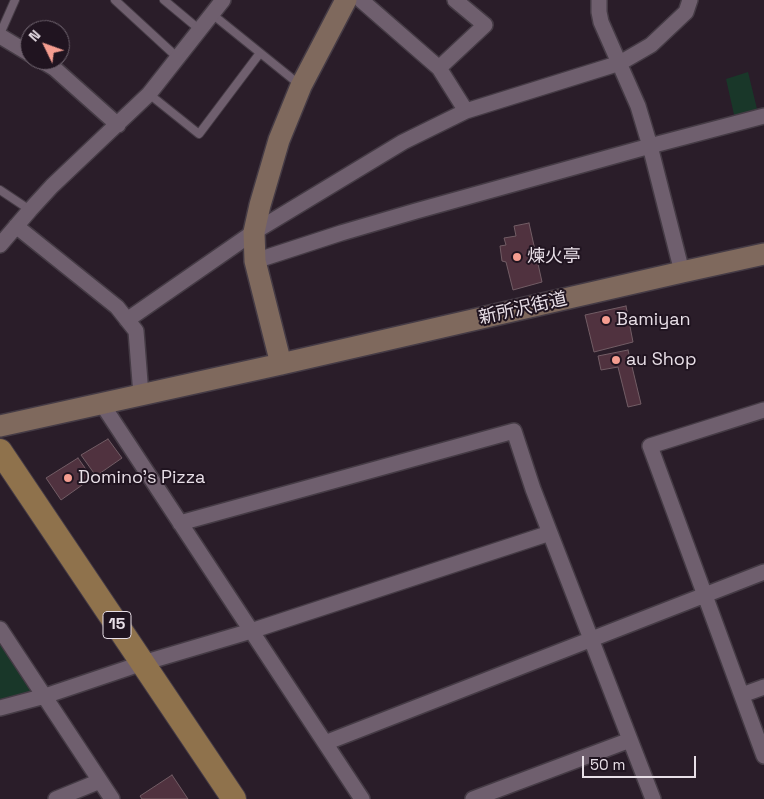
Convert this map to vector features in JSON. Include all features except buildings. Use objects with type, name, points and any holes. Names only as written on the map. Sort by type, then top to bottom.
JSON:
[{"type":"main road","points":[[281,364],[255,261],[254,232],[279,140],[301,86],[346,0]]},
{"type":"main road","name":"新所沢街道","points":[[0,426],[764,254]]},
{"type":"main road","name":"15","points":[[0,451],[234,799]]},
{"type":"street","points":[[141,395],[136,331],[117,307],[6,234],[52,186],[149,94],[223,0]]},
{"type":"street","points":[[361,0],[439,68],[466,111]]},
{"type":"street","points":[[439,68],[485,25],[455,0]]},
{"type":"street","points":[[599,0],[601,22],[638,106],[682,272]]},
{"type":"street","points":[[127,320],[254,232],[403,142],[466,111],[620,63],[651,45],[686,12],[690,0]]},
{"type":"street","points":[[0,35],[20,48]]},
{"type":"street","points":[[56,70],[118,125]]},
{"type":"street","points":[[255,261],[416,211],[764,116]]},
{"type":"street","points":[[102,404],[362,799]]},
{"type":"street","points":[[764,410],[650,446],[764,756]]},
{"type":"street","points":[[180,523],[514,431],[533,489],[653,799]]},
{"type":"street","points":[[0,708],[45,696],[143,663],[252,631],[550,533]]},
{"type":"street","points":[[325,743],[764,572]]},
{"type":"street","points":[[0,629],[112,799]]},
{"type":"street","points":[[742,695],[764,687]]},
{"type":"street","points":[[473,799],[630,740]]},
{"type":"street","points":[[56,799],[100,781]]},
{"type":"lane","points":[[0,35],[15,0]]},
{"type":"lane","points":[[115,0],[178,58]]},
{"type":"lane","points":[[164,0],[200,30]]},
{"type":"lane","points":[[212,14],[301,86]]},
{"type":"lane","points":[[149,94],[199,134],[260,53]]},
{"type":"lane","points":[[0,190],[30,210]]},
{"type":"green space","points":[[748,72],[758,113],[735,119],[726,79]]},
{"type":"green space","points":[[0,644],[33,692],[0,700]]},
{"type":"place","name":"煉火亭","points":[[517,257]]},
{"type":"place","name":"Bamiyan","points":[[606,320]]},
{"type":"place","name":"au Shop","points":[[616,360]]},
{"type":"place","name":"Domino's Pizza","points":[[68,478]]}]
